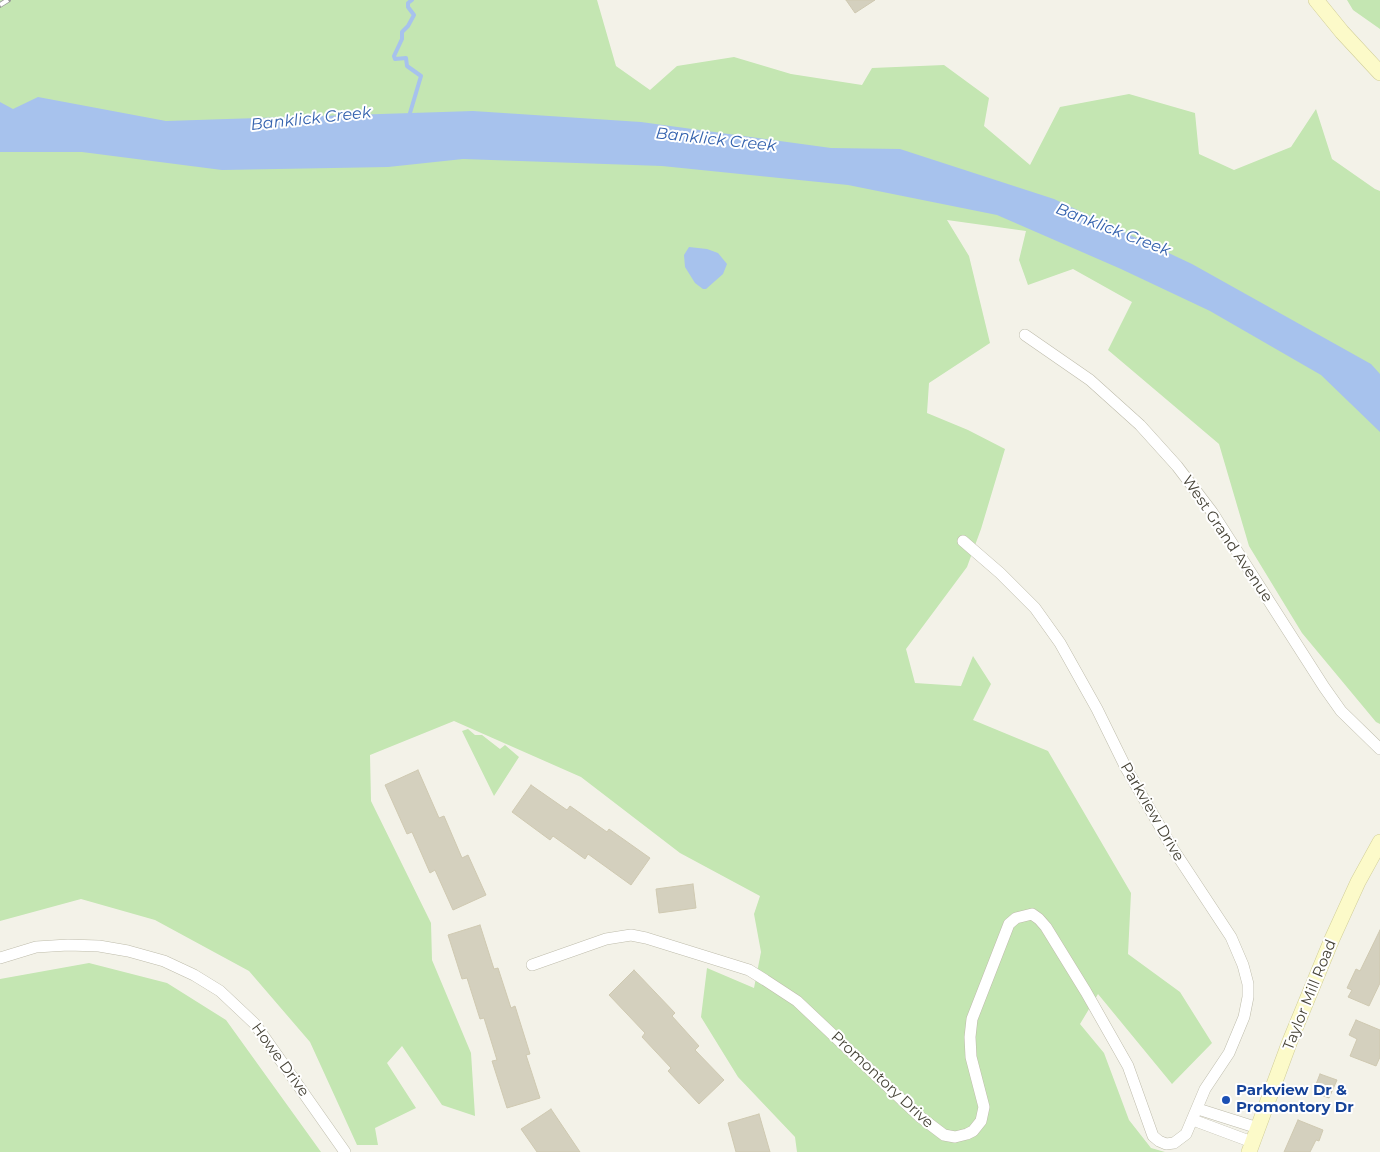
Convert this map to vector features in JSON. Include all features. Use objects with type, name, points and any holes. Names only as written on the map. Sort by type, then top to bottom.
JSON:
[{"type":"main road","points":[[1316,0],[1342,32],[1380,73]]},
{"type":"main road","name":"Taylor Mill Road","points":[[1253,1141],[1290,1041],[1332,939],[1358,882],[1380,842]]},
{"type":"street","name":"West Grand Avenue","points":[[1025,335],[1090,380],[1140,425],[1177,466],[1212,512],[1341,711],[1380,748]]},
{"type":"street","name":"Parkview Drive","points":[[963,541],[1000,573],[1035,608],[1060,643],[1130,776],[1173,849],[1231,937],[1243,965],[1248,984],[1248,997],[1244,1017],[1229,1053],[1205,1089],[1196,1114]]},
{"type":"street","name":"Promontory Drive","points":[[532,965],[606,939],[631,935],[748,970],[796,1001],[919,1116],[944,1135],[955,1137],[967,1134],[973,1130],[981,1121],[984,1107],[971,1057],[972,1019],[1009,924],[1016,918],[1032,914],[1046,927],[1128,1066],[1153,1136],[1166,1144],[1174,1143],[1186,1134],[1196,1114]]},
{"type":"street","name":"Howe Drive","points":[[0,958],[36,947],[99,946],[128,951],[164,962],[194,975],[220,991],[255,1024],[345,1152]]},
{"type":"street","points":[[1196,1114],[1253,1141]]},
{"type":"green space","points":[[0,0],[597,0],[616,66],[650,90],[677,66],[734,57],[791,74],[862,85],[872,68],[944,65],[989,98],[984,126],[1030,165],[1060,107],[1129,94],[1195,113],[1199,154],[1234,170],[1291,147],[1316,109],[1332,159],[1380,191],[1380,724],[1376,722],[1302,633],[1249,546],[1219,444],[1108,350],[1132,302],[1073,269],[1028,285],[1019,260],[1026,231],[947,220],[969,256],[990,343],[929,383],[927,413],[968,430],[1005,449],[981,529],[967,567],[906,649],[915,683],[961,686],[973,656],[991,684],[973,720],[1048,751],[1131,893],[1128,954],[1180,992],[1212,1043],[1172,1084],[1098,994],[1080,1024],[1104,1053],[1129,1120],[1151,1148],[1165,1152],[797,1152],[795,1137],[738,1077],[701,1017],[707,968],[754,988],[761,952],[754,914],[760,896],[680,853],[581,777],[454,721],[370,755],[371,801],[431,923],[432,960],[471,1053],[475,1116],[442,1105],[402,1046],[387,1063],[416,1108],[375,1128],[378,1145],[357,1145],[310,1042],[249,971],[155,920],[81,899],[0,921]]},
{"type":"green space","points":[[1347,0],[1380,0],[1380,29],[1353,10]]},
{"type":"green space","points":[[468,729],[475,735],[482,735],[500,749],[505,745],[519,757],[494,796],[462,731]]},
{"type":"green space","points":[[89,963],[167,983],[226,1020],[321,1152],[0,1152],[0,979]]},
{"type":"water","name":"Banklick Creek","points":[[38,97],[166,121],[473,111],[641,122],[831,148],[900,149],[1054,199],[1192,264],[1371,364],[1380,374],[1380,432],[1321,375],[1210,311],[1121,269],[997,215],[848,185],[662,166],[463,159],[388,167],[222,170],[82,152],[0,152],[0,102],[13,109]]},
{"type":"water","points":[[689,247],[707,249],[718,253],[727,264],[723,274],[706,289],[695,283],[685,267],[684,255]]},
{"type":"building","points":[[846,0],[875,0],[855,13]]},
{"type":"building","points":[[418,770],[439,818],[444,816],[462,858],[468,855],[486,895],[453,910],[435,870],[430,873],[412,832],[407,834],[385,785]]},
{"type":"building","points":[[531,785],[567,810],[570,806],[607,832],[609,829],[650,858],[631,885],[588,854],[585,859],[553,836],[550,840],[512,812]]},
{"type":"building","points":[[693,884],[696,908],[659,913],[656,889]]},
{"type":"building","points":[[480,925],[494,969],[498,968],[511,1008],[515,1006],[530,1054],[526,1055],[540,1098],[507,1108],[492,1061],[497,1060],[484,1018],[480,1019],[467,978],[462,979],[448,935]]},
{"type":"building","points":[[1380,930],[1380,983],[1369,1006],[1348,997],[1352,990],[1347,988],[1356,969],[1360,971]]},
{"type":"building","points":[[634,970],[675,1013],[672,1016],[699,1046],[695,1050],[724,1080],[699,1104],[668,1071],[671,1068],[642,1037],[645,1033],[609,995]]},
{"type":"building","points":[[1356,1020],[1380,1030],[1380,1057],[1376,1066],[1350,1056],[1357,1039],[1349,1035]]},
{"type":"building","points":[[1320,1074],[1337,1080],[1329,1098],[1313,1092]]},
{"type":"building","points":[[551,1109],[580,1152],[537,1152],[521,1129]]},
{"type":"building","points":[[759,1114],[770,1152],[736,1152],[728,1123]]},
{"type":"building","points":[[1298,1120],[1323,1130],[1319,1141],[1316,1140],[1310,1152],[1284,1152]]},
{"type":"waterway","points":[[410,113],[421,76],[407,66],[406,58],[395,59],[394,56],[402,39],[402,32],[414,15],[408,7],[408,3],[412,0]]},
{"type":"railway","points":[[0,5],[8,0]]},
{"type":"place","name":"Parkview Dr & Promontory Dr","points":[[1226,1100]]}]
